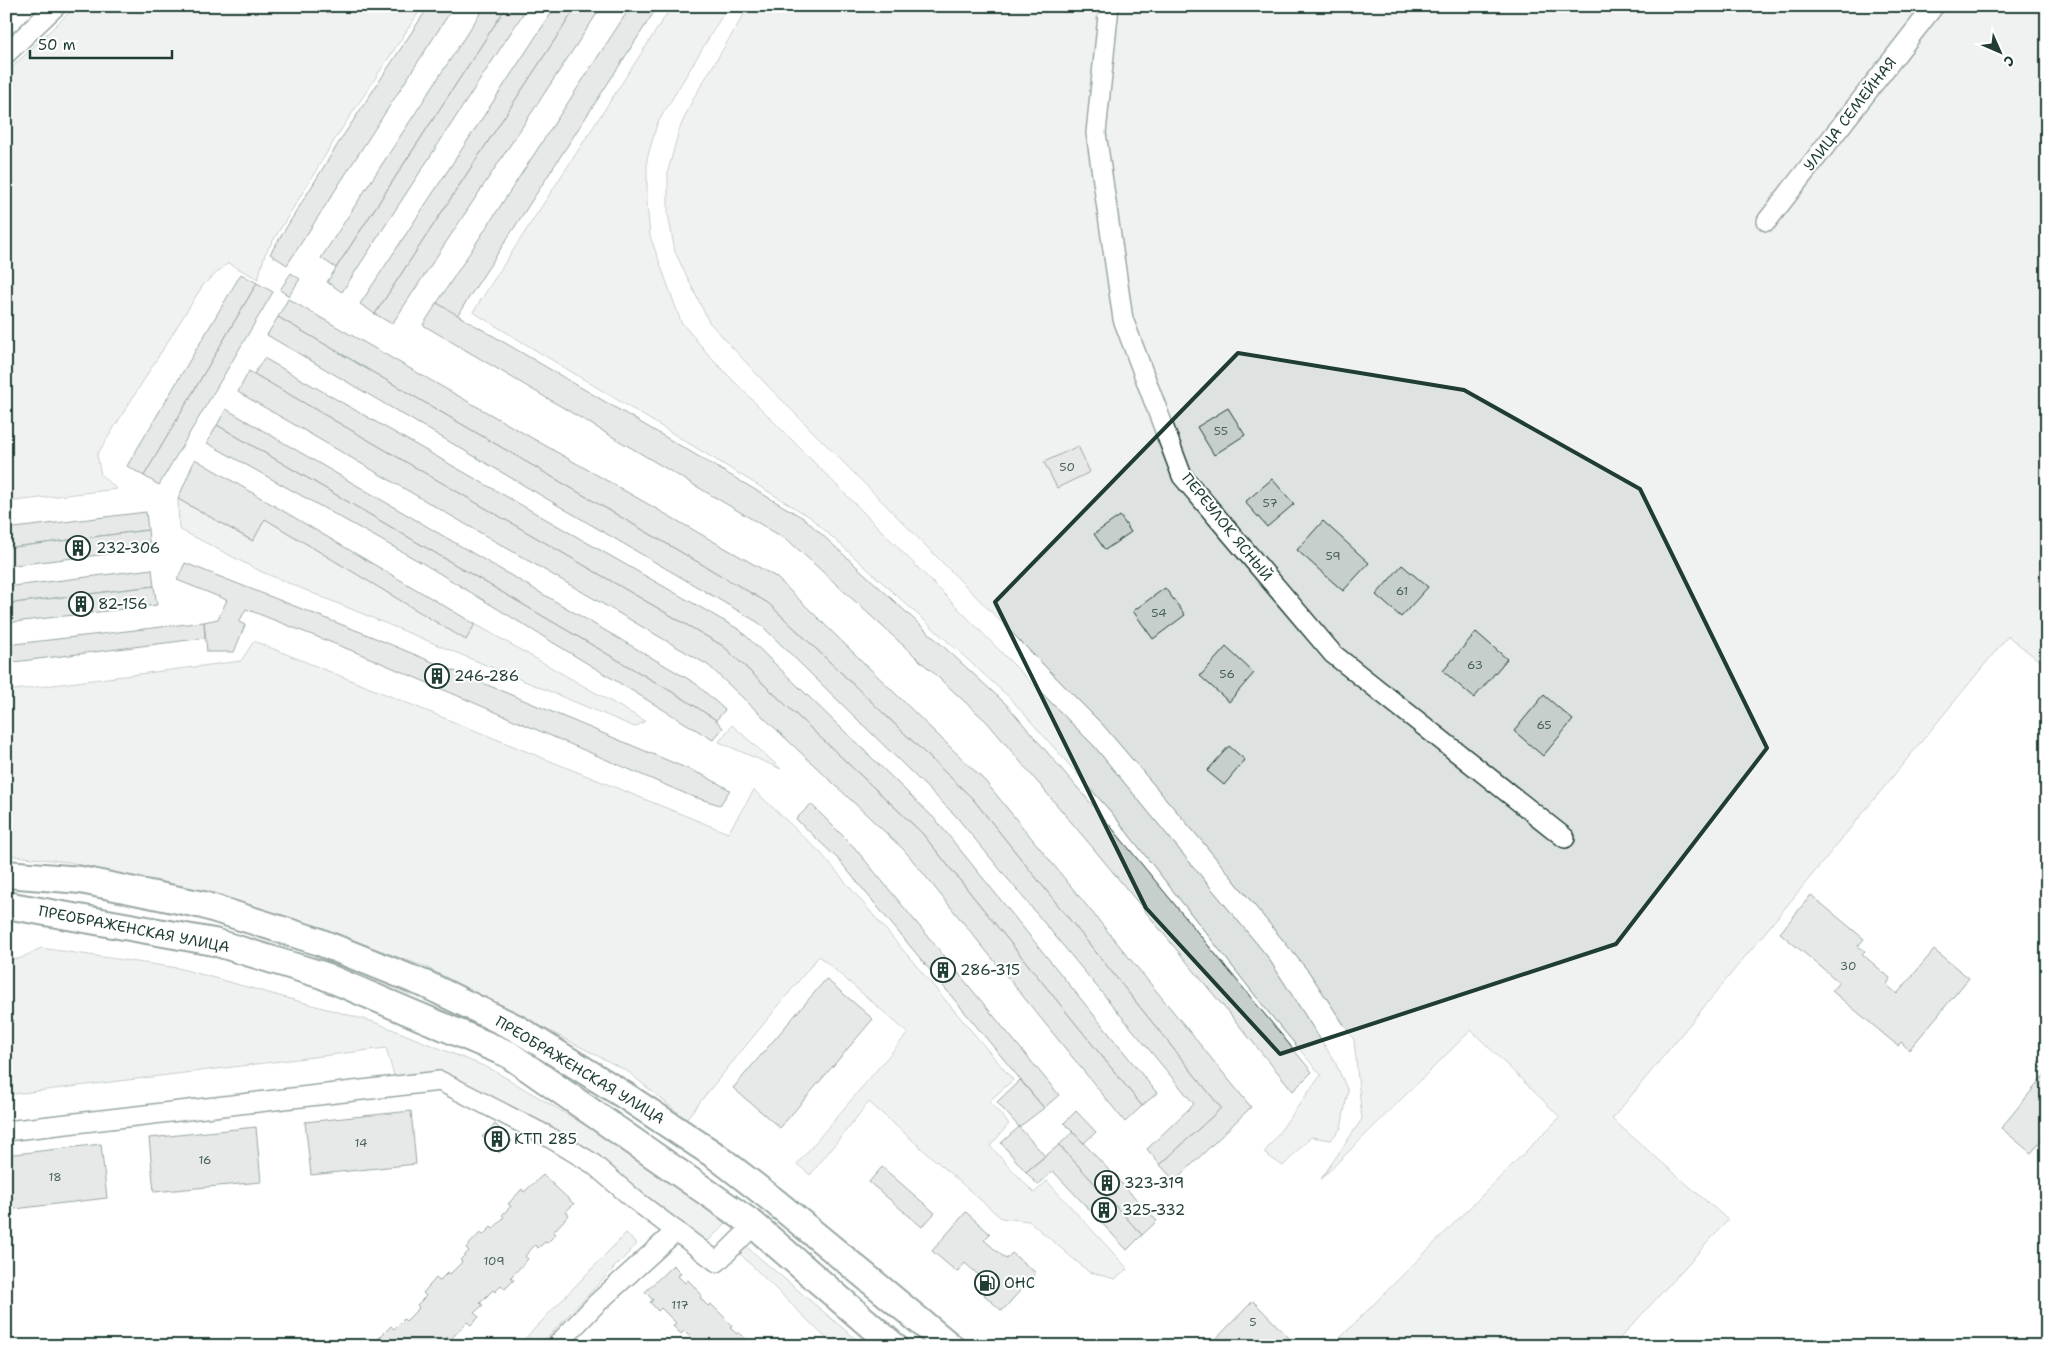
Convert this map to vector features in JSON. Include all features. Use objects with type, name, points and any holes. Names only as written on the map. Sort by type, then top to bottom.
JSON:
[{"type":"main road","name":"ПРЕОБРАЖЕНСКАЯ УЛИЦА","points":[[6,874],[80,880],[203,905],[326,945],[427,985],[516,1028],[624,1095],[716,1156],[773,1200],[950,1346]]},
{"type":"main road","name":"ПРЕОБРАЖЕНСКАЯ УЛИЦА","points":[[6,905],[214,942],[322,975],[508,1054],[754,1225],[894,1346]]},
{"type":"street","points":[[6,54],[56,6]]},
{"type":"street","name":"ПЕРЕУЛОК ЯСНЫЙ","points":[[1109,6],[1096,133],[1123,319],[1182,476],[1333,654],[1565,838]]},
{"type":"street","name":"УЛИЦА СЕМЕЙНАЯ","points":[[1767,221],[1934,6]]},
{"type":"street","points":[[6,1131],[440,1081],[549,1137],[592,1163],[635,1200],[717,1262],[754,1225]]},
{"type":"street","points":[[556,1346],[597,1303],[676,1231]]},
{"type":"highlighted area","points":[[1238,353],[1464,390],[1640,489],[1767,748],[1616,944],[1280,1054],[1146,908],[995,602]]},
{"type":"shaded area","points":[[76,6],[423,6],[337,136],[265,254],[258,279],[228,263],[203,285],[97,455],[101,475],[117,489],[6,502],[6,73]]},
{"type":"shaded area","points":[[672,6],[728,6],[657,124],[647,159],[647,202],[650,236],[681,322],[713,360],[1094,746],[1267,956],[1335,1062],[1348,1091],[1341,1128],[1331,1140],[1311,1137],[1283,1166],[1264,1153],[1321,1075],[1269,1013],[1111,812],[1010,698],[810,517],[473,312]]},
{"type":"shaded area","points":[[749,6],[2047,6],[2047,667],[2008,636],[1612,1119],[1728,1220],[1613,1346],[1332,1346],[1560,1117],[1471,1030],[1321,1179],[1362,1119],[1354,1040],[1309,972],[1201,840],[1103,725],[765,383],[709,322],[675,252],[668,214],[668,171],[679,130],[693,99]]},
{"type":"shaded area","points":[[178,499],[252,541],[265,519],[465,639],[475,624],[645,721],[635,727],[262,572],[179,529]]},
{"type":"shaded area","points":[[254,641],[728,833],[754,790],[820,852],[1013,1080],[989,1101],[1009,1124],[990,1146],[1034,1193],[1047,1181],[1128,1269],[1115,1279],[1089,1272],[1029,1221],[1001,1218],[869,1102],[810,1175],[797,1164],[908,1033],[819,956],[686,1119],[627,1071],[426,967],[282,916],[69,862],[6,855],[6,691],[241,661]]},
{"type":"shaded area","points":[[732,725],[781,769],[719,742]]},
{"type":"shaded area","points":[[41,948],[178,968],[374,1022],[491,1069],[672,1177],[725,1224],[705,1244],[550,1125],[440,1073],[395,1079],[386,1048],[6,1095],[6,959],[19,959]]},
{"type":"shaded area","points":[[626,1233],[637,1244],[539,1346],[518,1346]]},
{"type":"shaded area","points":[[742,1243],[864,1346],[834,1346],[735,1249]]},
{"type":"building","points":[[429,6],[454,6],[287,265],[270,254],[341,139]]},
{"type":"building","points":[[485,6],[507,6],[336,268],[321,258]]},
{"type":"building","points":[[507,6],[528,6],[342,292],[327,282]]},
{"type":"building","points":[[556,6],[577,6],[375,314],[360,304]]},
{"type":"building","points":[[577,6],[602,6],[392,324],[375,314]]},
{"type":"building","points":[[631,6],[658,6],[457,316],[437,303]]},
{"type":"building","points":[[291,273],[300,279],[289,296],[280,290]]},
{"type":"building","points":[[241,274],[257,283],[144,476],[127,466]]},
{"type":"building","points":[[257,283],[273,292],[159,485],[144,476]]},
{"type":"building","points":[[288,299],[776,577],[985,781],[1251,1107],[1175,1181],[1160,1165],[1221,1108],[972,798],[768,603],[278,317]]},
{"type":"building","points":[[437,303],[805,519],[1006,704],[1112,828],[1312,1072],[1293,1091],[987,722],[789,541],[423,325]]},
{"type":"building","points":[[278,317],[768,603],[972,798],[1221,1108],[1160,1165],[1147,1149],[1194,1104],[955,815],[759,623],[267,335]]},
{"type":"building","points":[[264,358],[740,630],[936,820],[1157,1093],[1142,1106],[921,832],[723,646],[254,374]]},
{"type":"building","points":[[249,371],[723,646],[921,832],[1142,1106],[1125,1122],[905,851],[708,665],[238,392]]},
{"type":"building","points":[[1228,408],[1245,435],[1214,455],[1197,427]]},
{"type":"building","points":[[226,409],[695,683],[725,710],[716,720],[684,699],[217,425]]},
{"type":"building","points":[[217,425],[684,699],[716,720],[723,728],[713,740],[424,564],[207,443]]},
{"type":"building","points":[[1078,446],[1090,472],[1057,488],[1044,462]]},
{"type":"building","points":[[195,459],[475,624],[466,640],[265,519],[253,541],[178,499]]},
{"type":"building","points":[[1272,479],[1294,504],[1267,527],[1245,502]]},
{"type":"building","points":[[146,512],[148,530],[6,548],[6,529]]},
{"type":"building","points":[[1120,516],[1131,532],[1105,550],[1094,534]]},
{"type":"building","points":[[1323,521],[1369,563],[1343,591],[1297,550]]},
{"type":"building","name":"232-306","points":[[148,530],[150,549],[6,566],[6,548]]},
{"type":"building","name":"246-286","points":[[185,563],[368,635],[705,776],[730,790],[720,805],[691,796],[358,653],[246,609],[239,622],[245,625],[234,652],[207,652],[204,622],[218,619],[227,600],[177,580]]},
{"type":"building","points":[[1402,565],[1428,587],[1401,617],[1376,595]]},
{"type":"building","points":[[152,569],[154,586],[6,604],[6,587]]},
{"type":"building","name":"82-156","points":[[154,586],[157,605],[6,623],[6,604]]},
{"type":"building","points":[[1165,588],[1185,615],[1153,639],[1133,611]]},
{"type":"building","points":[[204,622],[205,638],[6,663],[6,645]]},
{"type":"building","points":[[1476,632],[1507,659],[1474,698],[1443,671]]},
{"type":"building","points":[[1226,647],[1254,673],[1229,702],[1200,676]]},
{"type":"building","points":[[1544,695],[1573,720],[1543,756],[1514,731]]},
{"type":"building","points":[[1229,746],[1245,760],[1224,785],[1207,771]]},
{"type":"building","name":"286-315","points":[[811,804],[854,847],[1059,1095],[1044,1108],[838,859],[796,819]]},
{"type":"building","points":[[1811,895],[1864,939],[1858,946],[1865,951],[1862,954],[1890,978],[1887,985],[1897,994],[1934,950],[1969,978],[1909,1050],[1901,1042],[1898,1046],[1832,991],[1839,982],[1780,933]]},
{"type":"building","points":[[826,979],[873,1019],[780,1128],[733,1088]]},
{"type":"building","points":[[2047,1072],[2047,1133],[2031,1153],[2001,1128]]},
{"type":"building","points":[[1020,1080],[1044,1108],[1019,1127],[997,1102]]},
{"type":"building","points":[[411,1111],[416,1164],[311,1175],[305,1122]]},
{"type":"building","points":[[1076,1111],[1096,1132],[1084,1143],[1064,1123]]},
{"type":"building","name":"КТП 285","points":[[495,1124],[512,1141],[499,1153],[482,1137]]},
{"type":"building","points":[[256,1127],[261,1182],[154,1192],[149,1138]]},
{"type":"building","points":[[1019,1127],[1045,1156],[1026,1172],[1001,1143]]},
{"type":"building","name":"323-319","points":[[1073,1132],[1157,1221],[1142,1235],[1059,1145]]},
{"type":"building","points":[[101,1144],[107,1198],[6,1210],[6,1155]]},
{"type":"building","name":"325-332","points":[[1059,1145],[1142,1235],[1127,1250],[1053,1171],[1038,1185],[1026,1172]]},
{"type":"building","points":[[882,1167],[935,1213],[922,1227],[869,1182]]},
{"type":"building","points":[[543,1175],[574,1204],[566,1211],[569,1215],[553,1232],[556,1234],[547,1243],[545,1242],[538,1248],[535,1245],[525,1256],[528,1259],[511,1277],[514,1280],[505,1289],[501,1285],[495,1292],[493,1290],[480,1303],[483,1305],[474,1313],[479,1317],[471,1325],[467,1322],[450,1340],[447,1337],[439,1346],[379,1346],[382,1342],[378,1339],[391,1326],[394,1329],[404,1319],[406,1321],[419,1308],[417,1305],[426,1296],[423,1293],[436,1278],[439,1281],[448,1272],[450,1274],[462,1262],[460,1260],[469,1251],[466,1248],[480,1233],[483,1235],[491,1227],[493,1229],[504,1217],[502,1215],[511,1206],[508,1204],[522,1189],[524,1192]]},
{"type":"building","points":[[966,1212],[990,1234],[984,1240],[1006,1259],[1012,1253],[1036,1273],[1002,1311],[984,1295],[991,1286],[965,1263],[957,1272],[932,1251]]},
{"type":"building","points":[[673,1265],[681,1273],[678,1276],[685,1283],[688,1280],[702,1295],[700,1298],[708,1306],[711,1304],[732,1325],[730,1328],[737,1334],[739,1332],[753,1346],[699,1346],[684,1331],[681,1334],[673,1326],[676,1323],[661,1308],[658,1311],[650,1302],[653,1300],[645,1292]]},
{"type":"building","points":[[1253,1301],[1294,1343],[1291,1346],[1209,1346]]},
{"type":"place","name":"232-306","points":[[78,548]]},
{"type":"place","name":"82-156","points":[[81,604]]},
{"type":"place","name":"246-286","points":[[437,676]]},
{"type":"place","name":"286-315","points":[[943,970]]},
{"type":"place","name":"КТП 285","points":[[497,1139]]},
{"type":"place","name":"323-319","points":[[1107,1183]]},
{"type":"place","name":"325-332","points":[[1104,1210]]},
{"type":"place","name":"ОНС","points":[[987,1283]]}]
